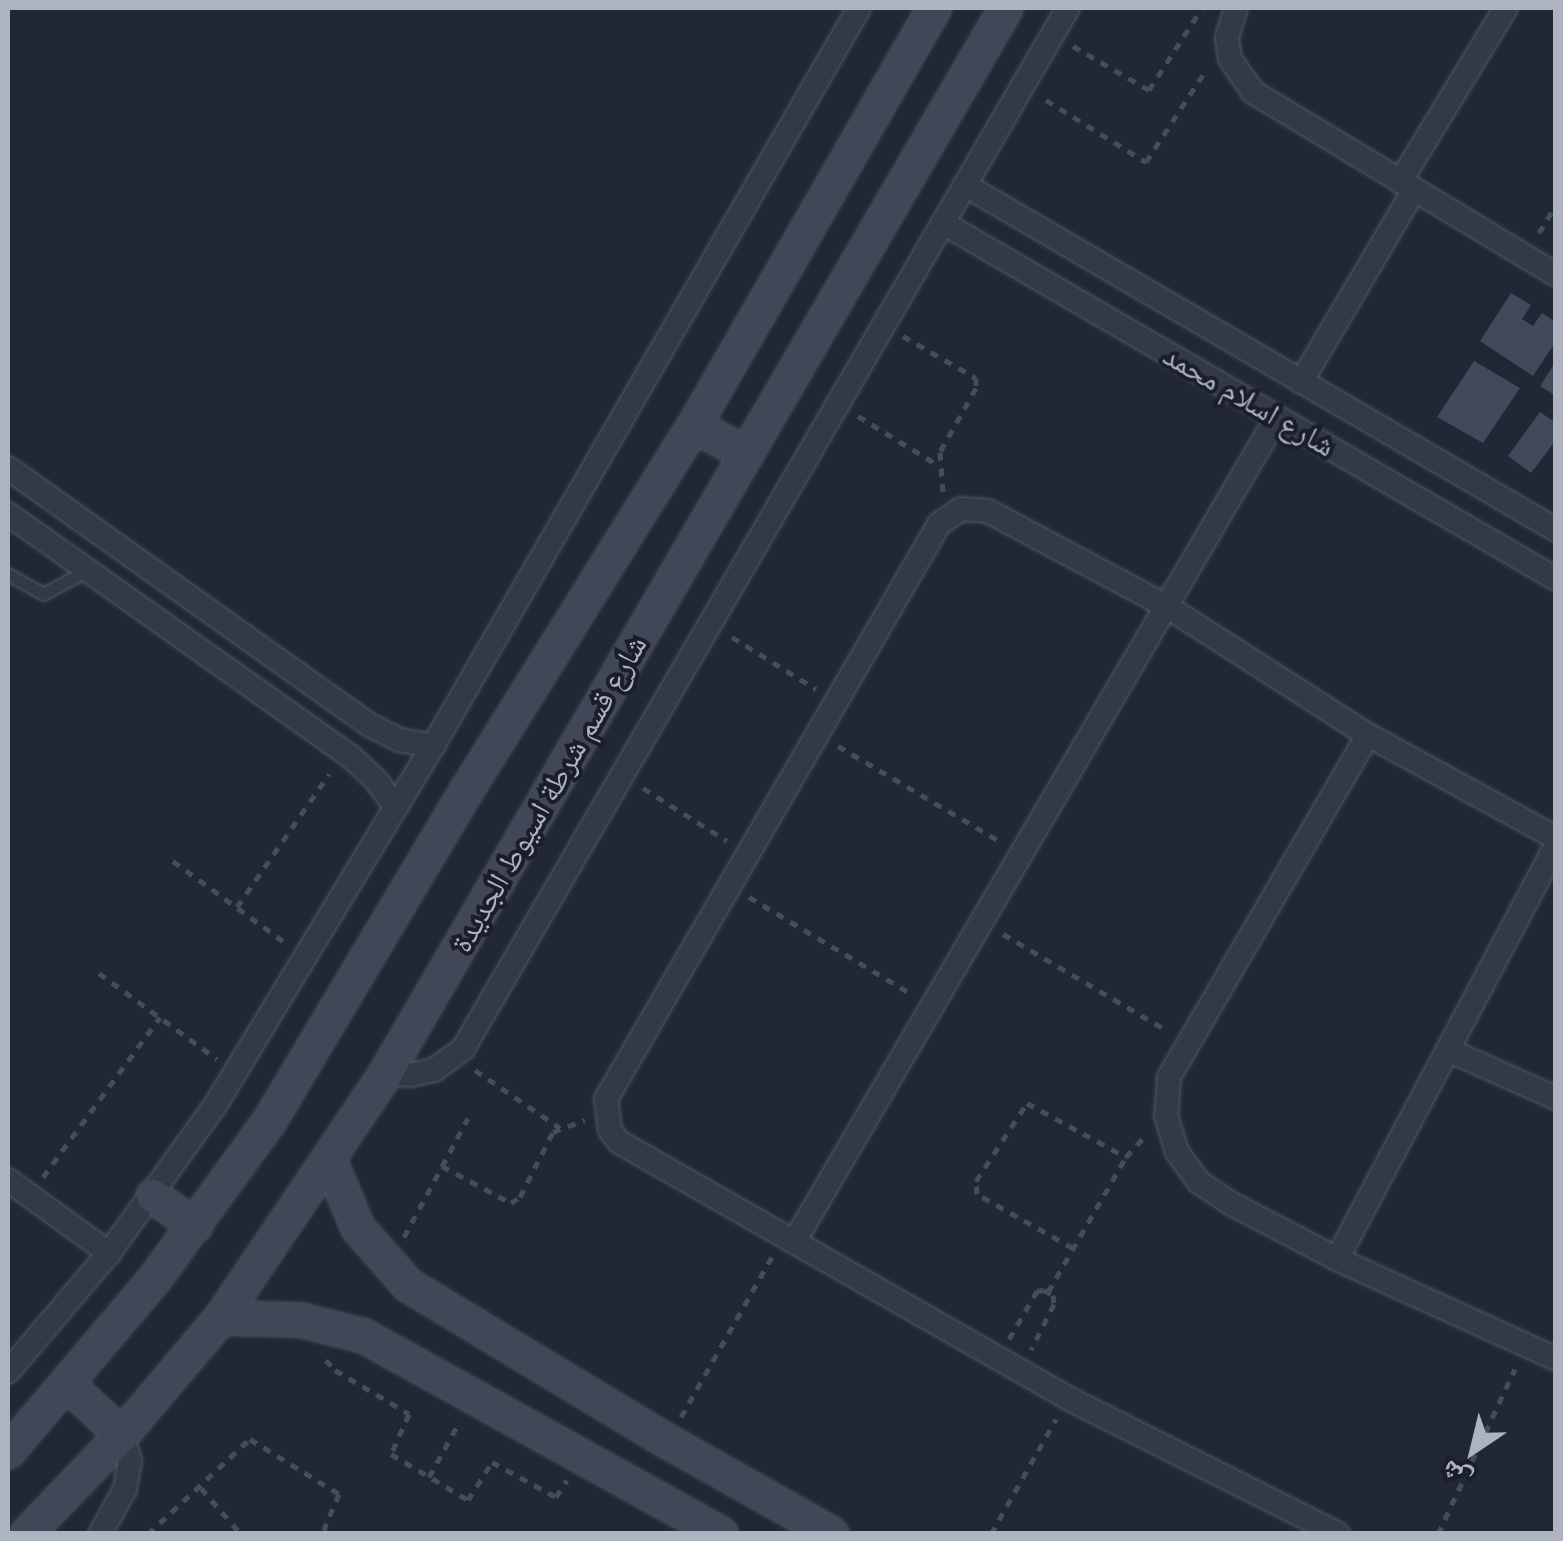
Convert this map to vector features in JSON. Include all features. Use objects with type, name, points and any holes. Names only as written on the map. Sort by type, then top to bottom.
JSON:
[{"type":"main road","points":[[8,1452],[196,1226],[304,1067],[466,790],[694,426],[934,8]]},
{"type":"main road","name":"شارع قسم شرطة اسيوط الجديدة","points":[[27,1534],[122,1434],[220,1318],[386,1073],[1006,8]]},
{"type":"main road","points":[[694,426],[747,454]]},
{"type":"main road","points":[[330,1160],[346,1207],[388,1266],[430,1300],[832,1534]]},
{"type":"main road","points":[[152,1196],[196,1226]]},
{"type":"main road","points":[[220,1318],[322,1323],[364,1336],[721,1534]]},
{"type":"main road","points":[[67,1384],[122,1434]]},
{"type":"street","points":[[8,1372],[152,1196],[236,1072],[433,746],[859,8]]},
{"type":"street","points":[[386,1073],[410,1075],[434,1070],[455,1057],[1068,8]]},
{"type":"street","points":[[1236,8],[1227,38],[1234,68],[1253,92],[1556,275]]},
{"type":"street","points":[[1301,382],[1506,8]]},
{"type":"street","name":"شارع اسلام محمد","points":[[965,184],[1556,530]]},
{"type":"street","name":"شارع اسلام محمد","points":[[942,223],[1556,580]]},
{"type":"street","points":[[789,1239],[932,1005],[1277,417]]},
{"type":"street","points":[[8,468],[370,725],[400,740],[433,746]]},
{"type":"street","points":[[1478,534],[1499,497]]},
{"type":"street","points":[[1337,1259],[1556,841],[1368,736],[1166,606],[988,512],[974,508],[949,515],[939,524],[611,1084],[605,1115],[619,1142],[1068,1398],[1338,1534]]},
{"type":"street","points":[[8,514],[344,752],[376,780],[396,808]]},
{"type":"street","points":[[1368,736],[1186,1042],[1169,1077],[1166,1116],[1177,1152],[1199,1182],[1337,1259],[1556,1359]]},
{"type":"street","points":[[1448,1050],[1556,1098]]},
{"type":"street","points":[[8,1180],[108,1253]]},
{"type":"street","points":[[100,1534],[125,1489],[130,1461],[122,1434]]},
{"type":"lane","points":[[8,574],[43,594],[88,570]]},
{"type":"path","points":[[1052,33],[1145,91],[1152,88],[1202,8]]},
{"type":"path","points":[[1023,84],[1146,162],[1227,38]]},
{"type":"path","points":[[883,325],[976,378],[976,388],[940,452],[938,466],[949,515]]},
{"type":"path","points":[[838,404],[938,466]]},
{"type":"path","points":[[710,624],[836,701]]},
{"type":"path","points":[[817,733],[1020,854]]},
{"type":"path","points":[[238,908],[344,752]]},
{"type":"path","points":[[623,774],[746,854]]},
{"type":"path","points":[[173,862],[306,957]]},
{"type":"path","points":[[728,884],[932,1005]]},
{"type":"path","points":[[981,922],[1186,1042]]},
{"type":"path","points":[[98,973],[236,1072]]},
{"type":"path","points":[[30,1196],[160,1017]]},
{"type":"path","points":[[455,1057],[560,1128]]},
{"type":"path","points":[[1073,1248],[977,1194],[976,1182],[1027,1103],[1126,1157]]},
{"type":"path","points":[[442,1166],[511,1203],[560,1128],[605,1115]]},
{"type":"path","points":[[1048,1292],[1126,1157],[1166,1116]]},
{"type":"path","points":[[388,1266],[468,1118]]},
{"type":"path","points":[[667,1441],[789,1239]]},
{"type":"path","points":[[998,1358],[1037,1291],[1048,1292]]},
{"type":"path","points":[[1021,1370],[1054,1304],[1048,1292]]},
{"type":"path","points":[[322,1323],[322,1348],[329,1364],[410,1415],[391,1454],[469,1500],[494,1462],[556,1498],[580,1456]]},
{"type":"path","points":[[1438,1534],[1526,1347]]},
{"type":"path","points":[[429,1477],[473,1397]]},
{"type":"path","points":[[991,1534],[1068,1398]]},
{"type":"path","points":[[148,1534],[202,1488],[250,1439],[340,1494],[324,1530],[326,1534]]},
{"type":"path","points":[[202,1488],[241,1534]]},
{"type":"building","points":[[1511,293],[1531,305],[1522,319],[1533,326],[1542,313],[1556,322],[1556,341],[1533,376],[1480,341]]},
{"type":"building","points":[[1474,361],[1520,388],[1483,443],[1437,417]]},
{"type":"building","points":[[1556,361],[1556,396],[1540,386]]},
{"type":"building","points":[[1540,412],[1556,423],[1556,440],[1531,473],[1508,456]]}]
